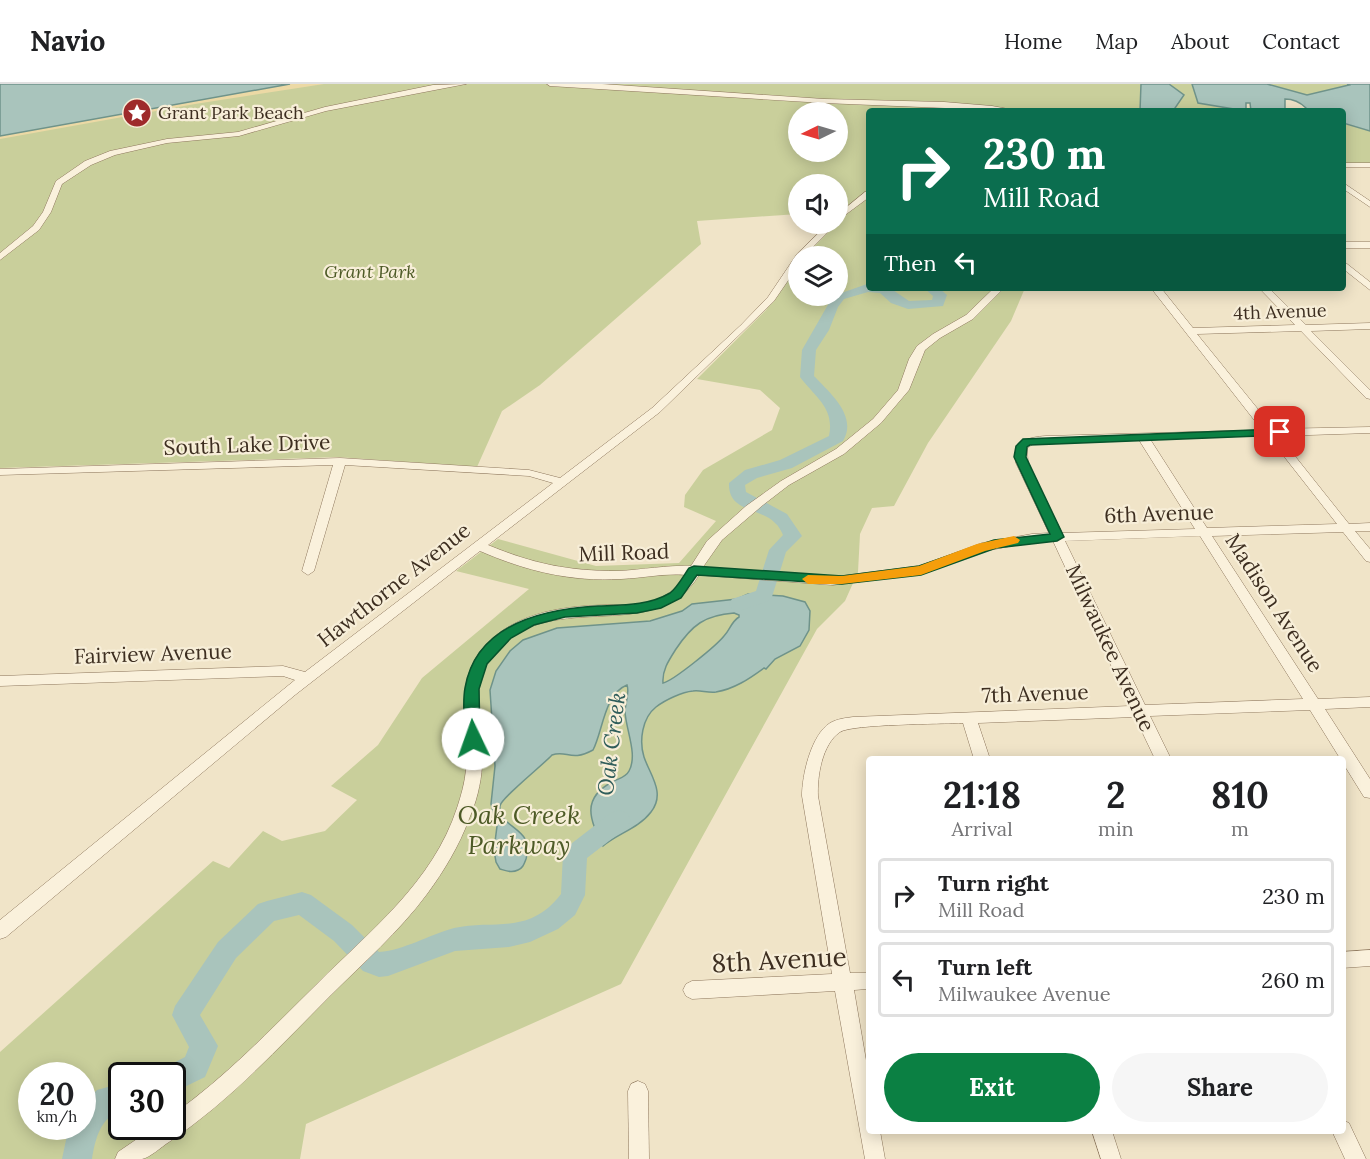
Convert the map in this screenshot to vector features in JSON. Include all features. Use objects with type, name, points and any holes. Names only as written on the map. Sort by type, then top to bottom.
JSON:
[{"type":"street","points":[[0,257],[36,228],[59,183],[88,163],[107,155],[167,141],[239,134],[325,109],[434,87],[463,84]]},
{"type":"street","points":[[550,84],[978,108]]},
{"type":"street","points":[[1346,165],[1370,165]]},
{"type":"street","points":[[1346,187],[1370,205]]},
{"type":"street","points":[[848,210],[866,196]]},
{"type":"street","name":"Hawthorne Avenue","points":[[811,246],[822,234]]},
{"type":"street","points":[[1346,245],[1370,245]]},
{"type":"street","points":[[1346,266],[1370,287]]},
{"type":"street","name":"Hawthorne Avenue","points":[[0,931],[307,678],[656,410],[709,362],[771,299],[788,274]]},
{"type":"street","points":[[125,1159],[164,1134],[221,1091],[334,980],[427,881],[450,845],[460,822],[474,769],[472,689],[476,671],[486,653],[506,634],[544,617],[575,611],[637,609],[666,601],[683,589],[708,547],[765,497],[843,448],[900,396],[920,349],[973,314],[996,291]]},
{"type":"street","points":[[1158,291],[1370,558]]},
{"type":"street","points":[[1267,291],[1370,396]]},
{"type":"street","name":"4th Avenue","points":[[1191,331],[1370,326]]},
{"type":"street","points":[[1142,436],[1370,430]]},
{"type":"street","name":"Milwaukee Avenue","points":[[1142,436],[1027,442],[1021,446],[1020,457],[1162,756]]},
{"type":"street","name":"Madison Avenue","points":[[1142,436],[1370,792]]},
{"type":"street","points":[[308,571],[340,461]]},
{"type":"street","name":"South Lake Drive","points":[[0,472],[340,461],[495,472],[558,486]]},
{"type":"street","name":"6th Avenue","points":[[1057,537],[1370,527]]},
{"type":"street","name":"Mill Road","points":[[480,546],[519,563],[569,574],[619,575],[694,571],[833,580],[904,573],[935,567],[994,544],[1057,537]]},
{"type":"street","name":"Fairview Avenue","points":[[0,681],[283,671],[307,678]]},
{"type":"street","name":"7th Avenue","points":[[843,981],[809,788],[810,776],[825,740],[833,728],[845,723],[1370,702]]},
{"type":"street","points":[[969,718],[981,756]]},
{"type":"street","points":[[1346,960],[1370,958]]},
{"type":"street","points":[[843,981],[866,1113]]},
{"type":"street","name":"8th Avenue","points":[[692,990],[866,981]]},
{"type":"street","points":[[638,1091],[639,1159]]},
{"type":"street","points":[[871,1134],[875,1159]]},
{"type":"street","points":[[1103,1134],[1111,1159]]},
{"type":"street","points":[[1344,1134],[1356,1159]]},
{"type":"green space","points":[[290,84],[1141,84],[1140,108],[866,108],[866,291],[1024,291],[1011,321],[928,443],[894,506],[872,508],[860,534],[858,572],[845,601],[817,629],[621,984],[306,1124],[300,1159],[0,1159],[0,1052],[213,861],[229,868],[263,831],[282,841],[325,831],[357,800],[331,786],[378,745],[422,678],[529,589],[456,571],[498,539],[596,566],[679,563],[716,521],[684,507],[685,495],[703,470],[772,430],[780,408],[760,390],[697,379],[766,310],[788,278],[788,306],[848,306],[848,246],[815,246],[826,234],[848,234],[848,174],[788,174],[788,215],[697,221],[701,244],[540,385],[502,411],[477,467],[337,457],[0,468],[0,136]]},
{"type":"green space","points":[[1169,84],[1192,84],[1198,103],[1224,108],[1175,108],[1184,95]]},
{"type":"green space","points":[[1267,84],[1347,84],[1351,85],[1307,95]]},
{"type":"green space","points":[[1346,124],[1370,131],[1370,163],[1346,164]]},
{"type":"sand","name":"Grant Park Beach","points":[[290,84],[324,84],[195,104],[0,139],[0,136]]},
{"type":"water","points":[[0,84],[290,84],[0,136]]},
{"type":"water","points":[[1141,84],[1169,84],[1184,95],[1175,108],[1140,108]]},
{"type":"water","points":[[1192,84],[1267,84],[1307,95],[1349,85],[1347,84],[1370,84],[1370,131],[1346,124],[1346,108],[1306,108],[1297,101],[1285,99],[1285,108],[1251,108],[1250,103],[1246,103],[1246,108],[1228,108],[1198,103]]},
{"type":"water","points":[[748,594],[783,596],[805,602],[810,611],[809,630],[800,646],[775,659],[766,669],[764,668],[735,686],[716,692],[684,693],[664,702],[651,712],[643,730],[642,744],[644,757],[657,791],[655,805],[646,818],[603,846],[594,827],[592,802],[603,788],[628,773],[632,758],[625,712],[627,685],[619,690],[613,696],[605,714],[593,750],[574,756],[552,755],[502,802],[501,814],[522,834],[528,848],[521,868],[512,872],[500,869],[494,850],[497,826],[491,804],[495,766],[490,690],[496,671],[510,651],[523,640],[557,628],[650,621],[682,611],[692,604],[737,599]],"holes":[[[734,613],[739,615],[726,634],[712,647],[685,670],[663,683],[669,661],[694,628],[715,616]]]},
{"type":"waterway","name":"Oak Creek","points":[[739,604],[764,595],[778,550],[793,536],[781,518],[747,502],[737,494],[737,483],[751,474],[786,464],[837,438],[840,422],[832,405],[807,377],[809,350],[839,296],[866,288]]},
{"type":"waterway","name":"Oak Creek","points":[[886,291],[896,301],[914,306],[938,303],[940,295],[935,291]]},
{"type":"waterway","name":"Oak Creek","points":[[186,1072],[195,1067],[204,1046],[185,1015],[227,950],[267,912],[302,903],[343,933],[368,960],[379,965],[399,961],[455,940],[519,934],[549,921],[566,907],[575,889],[575,854],[619,820]]},
{"type":"waterway","name":"Oak Creek","points":[[77,1159],[83,1127],[108,1100]]},
{"type":"slow traffic","points":[[808,579],[842,580],[895,575],[941,565],[982,547],[1014,540]]},
{"type":"place","name":"Grant Park Beach","points":[[137,113]]},
{"type":"route","points":[[473,739],[471,699],[476,671],[486,653],[495,644],[506,634],[530,621],[565,612],[637,609],[666,601],[683,589],[694,571],[842,580],[921,570],[941,565],[994,544],[1057,537],[1020,457],[1021,446],[1027,442],[1280,432]]},
{"type":"park label","name":"Grant Park","points":[[370,272]]},
{"type":"park label","name":"Oak Creek Parkway","points":[[519,830]]}]
